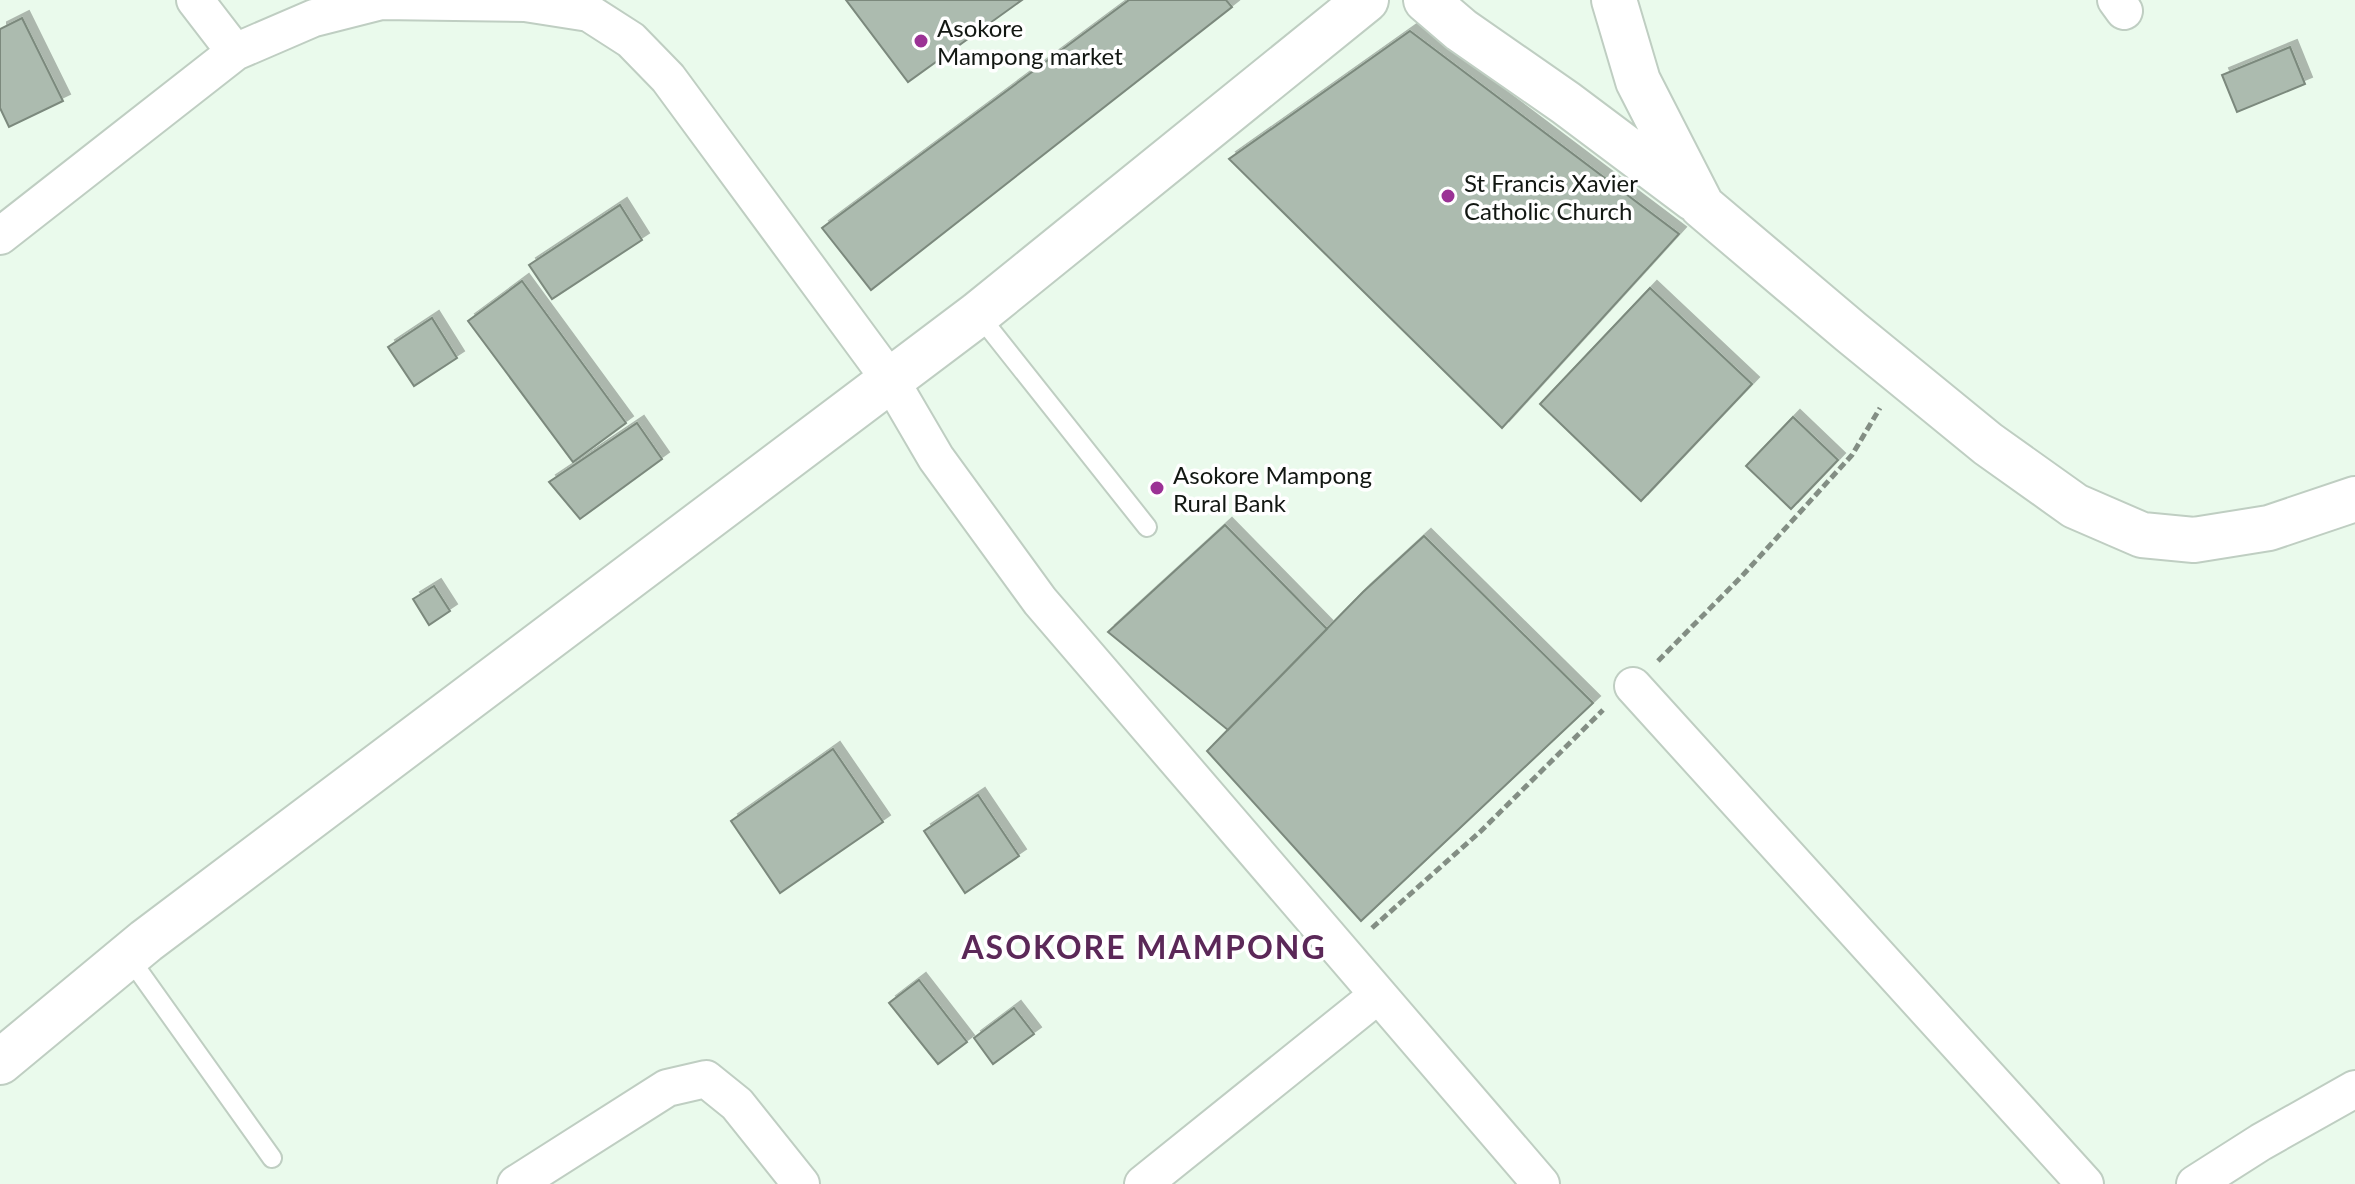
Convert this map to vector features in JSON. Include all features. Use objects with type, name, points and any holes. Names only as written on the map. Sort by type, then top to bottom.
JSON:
[{"type":"street","points":[[195,0],[235,52]]},
{"type":"street","points":[[1426,0],[1461,30],[1566,103],[1702,206],[1988,444],[2075,506],[2142,535],[2194,540],[2269,528],[2355,499]]},
{"type":"street","points":[[1614,0],[1638,81],[1702,206]]},
{"type":"street","points":[[0,236],[235,52],[314,18],[381,1],[525,3],[589,13],[631,40],[668,78],[891,381],[936,458],[1040,601],[1541,1184]]},
{"type":"street","points":[[0,1062],[128,956],[978,314],[1355,3]]},
{"type":"street","points":[[1633,686],[2085,1184]]},
{"type":"street","points":[[1143,1184],[1378,995]]},
{"type":"street","points":[[516,1184],[667,1088],[706,1079],[737,1104],[801,1184]]},
{"type":"street","points":[[2195,1184],[2261,1142],[2355,1089]]},
{"type":"lane","points":[[978,314],[1147,527]]},
{"type":"lane","points":[[128,956],[272,1158]]},
{"type":"building","name":"Asokore Mampong market","points":[[846,0],[1022,0],[908,82]]},
{"type":"building","points":[[1129,0],[1226,0],[1232,7],[871,290],[822,228]]},
{"type":"building","points":[[22,18],[63,101],[9,127],[0,108],[0,29]]},
{"type":"building","name":"St Francis Xavier Catholic Church","points":[[1410,31],[1679,234],[1502,428],[1229,159]]},
{"type":"building","points":[[2290,47],[2305,84],[2237,112],[2222,75]]},
{"type":"building","points":[[620,205],[642,240],[552,299],[529,265]]},
{"type":"building","points":[[522,281],[626,423],[573,462],[468,321]]},
{"type":"building","points":[[1650,288],[1752,384],[1641,501],[1540,404]]},
{"type":"building","points":[[432,318],[457,358],[414,386],[388,347]]},
{"type":"building","points":[[1793,417],[1838,460],[1791,509],[1746,466]]},
{"type":"building","points":[[637,423],[662,459],[580,519],[549,482]]},
{"type":"building","points":[[1225,525],[1327,629],[1228,730],[1108,632]]},
{"type":"building","points":[[1424,536],[1593,703],[1361,921],[1207,751],[1363,592]]},
{"type":"building","points":[[434,586],[450,611],[429,625],[413,599]]},
{"type":"building","points":[[833,749],[883,822],[780,893],[731,821]]},
{"type":"building","points":[[978,795],[1019,856],[965,893],[924,831]]},
{"type":"building","points":[[919,980],[967,1042],[938,1064],[889,1003]]},
{"type":"building","points":[[1014,1008],[1034,1034],[993,1064],[974,1038]]},
{"type":"place","name":"Asokore Mampong market","points":[[921,41]]},
{"type":"place","name":"St Francis Xavier Catholic Church","points":[[1448,196]]},
{"type":"place","name":"Asokore Mampong Rural Bank","points":[[1157,488]]},
{"type":"district","name":"ASOKORE MAMPONG","points":[[1144,946]]}]
